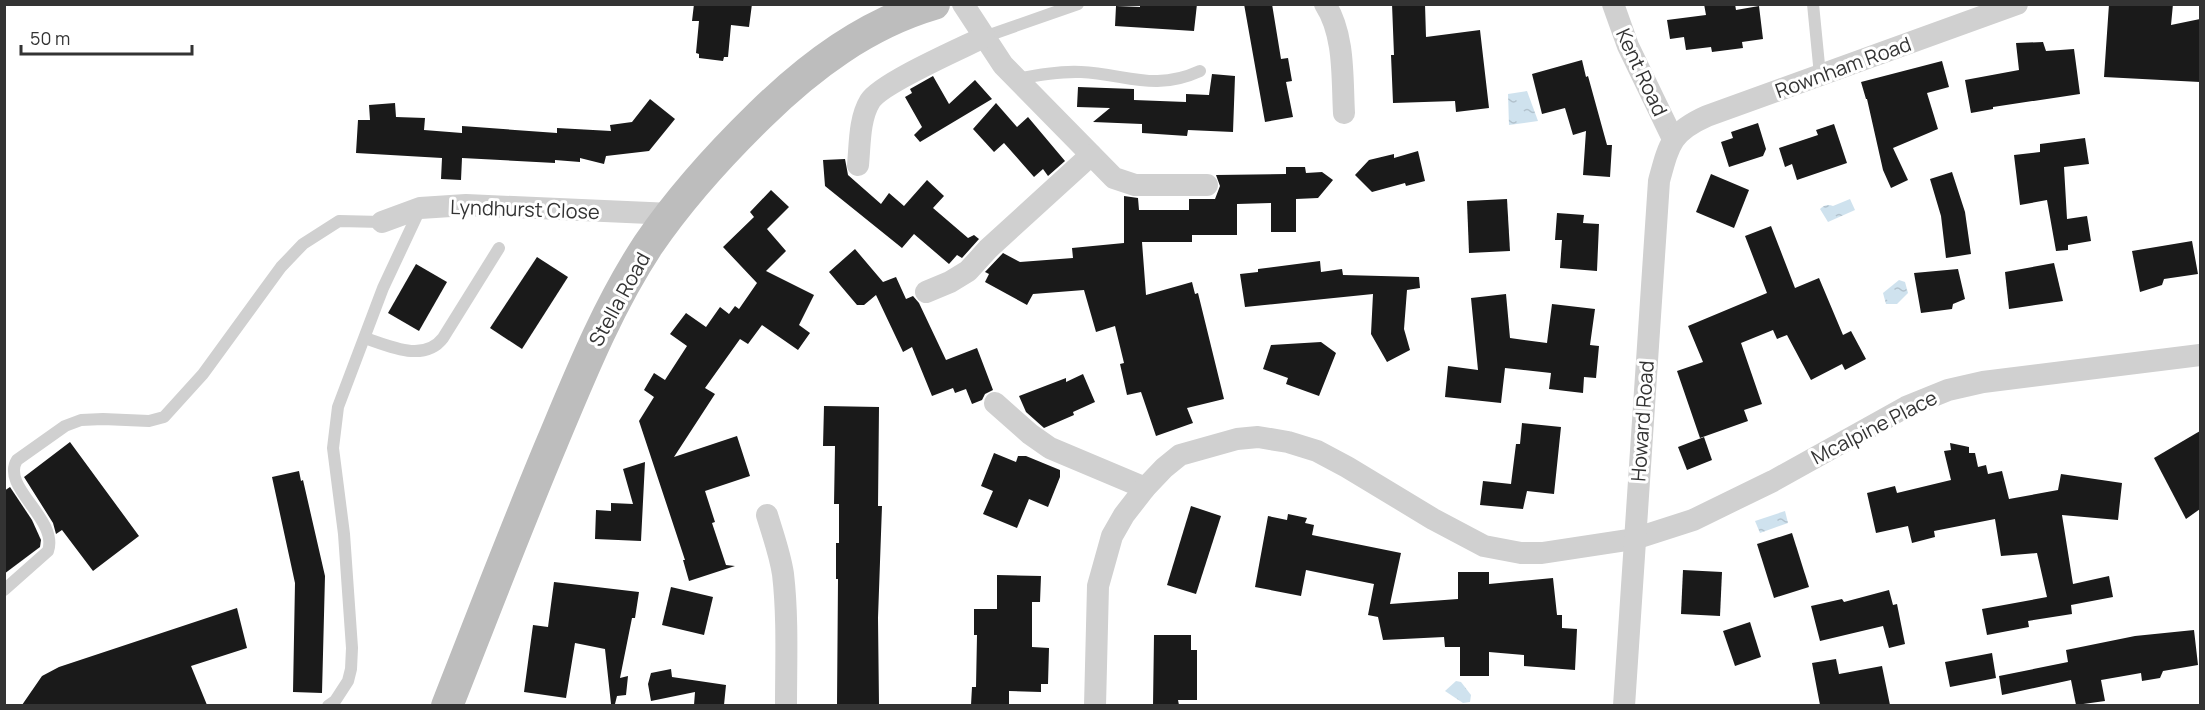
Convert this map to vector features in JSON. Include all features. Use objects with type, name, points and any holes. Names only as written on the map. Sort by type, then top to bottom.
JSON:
[{"type":"main road","name":"Stella Road","points":[[447,705],[511,541],[584,365],[625,284],[649,244],[731,143],[782,94],[840,48],[890,16],[934,4]]},
{"type":"street","points":[[963,4],[1003,65],[1114,178],[1135,185],[1207,185]]},
{"type":"street","points":[[1325,4],[1331,14],[1339,46],[1344,113]]},
{"type":"street","name":"Kent Road","points":[[1613,4],[1628,46],[1673,139]]},
{"type":"street","name":"Rownham Road","points":[[1673,139],[1687,125],[1707,116],[2017,4]]},
{"type":"street","points":[[858,165],[866,109],[872,98],[913,72],[984,37]]},
{"type":"street","name":"Howard Road","points":[[1624,705],[1659,181],[1673,139]]},
{"type":"street","points":[[926,292],[968,271],[988,249],[1091,155]]},
{"type":"street","name":"Lyndhurst Close","points":[[382,222],[420,208],[466,205],[672,214]]},
{"type":"street","name":"Mcalpine Place","points":[[1095,705],[1098,586],[1112,536],[1145,488],[1180,455],[1237,439],[1274,438],[1317,451],[1484,546],[1521,553],[1542,553],[1634,539],[1702,515],[1773,481],[1906,407],[1948,390],[1983,382],[2200,355]]},
{"type":"street","points":[[995,403],[1030,435],[1050,448],[1145,488]]},
{"type":"street","points":[[767,515],[783,573],[786,705]]},
{"type":"lane","points":[[984,37],[1078,4]]},
{"type":"lane","points":[[1813,4],[1820,75]]},
{"type":"lane","points":[[1016,78],[1080,72],[1135,80],[1174,81],[1200,70]]},
{"type":"lane","points":[[328,705],[342,692],[348,681],[352,648],[344,534],[333,448],[334,428],[338,407],[383,288],[420,208]]},
{"type":"lane","points":[[4,590],[48,551],[50,546],[48,531],[15,478],[14,465],[17,460],[64,426],[81,420],[149,421],[164,417],[203,374],[281,267],[303,244],[339,221],[382,222]]},
{"type":"lane","points":[[365,338],[406,350],[433,348],[443,338],[499,248]]},
{"type":"water","points":[[1527,91],[1538,121],[1509,125],[1508,94]]},
{"type":"water","points":[[1850,199],[1855,210],[1828,222],[1820,209]]},
{"type":"water","points":[[1899,280],[1905,282],[1908,293],[1897,304],[1886,304],[1883,293]]},
{"type":"water","points":[[1785,511],[1788,523],[1760,533],[1755,521]]},
{"type":"water","points":[[1456,681],[1461,682],[1471,695],[1470,702],[1463,703],[1445,691]]},
{"type":"building","points":[[694,4],[752,4],[749,27],[731,25],[728,57],[724,57],[723,61],[699,58],[699,54],[696,53],[699,21],[692,21]]},
{"type":"building","points":[[1140,4],[1197,4],[1194,31],[1115,26],[1116,6],[1140,7]]},
{"type":"building","points":[[1244,4],[1272,4],[1281,59],[1288,58],[1292,81],[1286,82],[1293,117],[1265,122]]},
{"type":"building","points":[[1392,4],[1425,4],[1426,37],[1480,30],[1489,108],[1456,112],[1455,101],[1393,103]]},
{"type":"building","points":[[1704,4],[1735,4],[1736,10],[1759,6],[1763,39],[1742,42],[1743,48],[1712,52],[1711,47],[1686,50],[1684,37],[1670,39],[1667,20],[1706,15]]},
{"type":"building","points":[[2109,4],[2173,4],[2171,25],[2200,19],[2200,82],[2104,77]]},
{"type":"building","points":[[2043,42],[2046,51],[2074,49],[2080,94],[1993,107],[1993,109],[1971,113],[1965,80],[2019,70],[2016,43]]},
{"type":"building","points":[[1582,60],[1607,145],[1612,145],[1610,177],[1583,175],[1586,131],[1573,135],[1565,108],[1542,114],[1532,74]]},
{"type":"building","points":[[1942,61],[1949,87],[1927,93],[1938,129],[1893,148],[1908,180],[1891,188],[1883,170],[1861,82]]},
{"type":"building","points":[[1212,74],[1235,76],[1233,132],[1188,130],[1187,136],[1142,133],[1142,124],[1093,122],[1110,108],[1077,107],[1078,87],[1134,89],[1134,100],[1186,102],[1186,94],[1209,95]]},
{"type":"building","points":[[933,76],[949,104],[975,80],[992,99],[920,142],[914,135],[922,127],[905,97],[912,93],[910,89]]},
{"type":"building","points":[[650,99],[675,119],[649,151],[606,156],[604,164],[580,158],[580,162],[555,160],[555,163],[462,158],[461,180],[441,179],[442,158],[356,153],[358,120],[370,120],[369,105],[395,103],[396,117],[425,118],[424,130],[462,133],[462,126],[557,133],[557,128],[611,131],[610,125],[632,122]]},
{"type":"building","points":[[996,103],[1017,127],[1028,117],[1065,161],[1048,176],[1043,169],[1034,177],[1004,143],[994,152],[973,129]]},
{"type":"building","points":[[1758,123],[1766,149],[1763,156],[1729,167],[1721,142],[1733,138],[1731,132]]},
{"type":"building","points":[[1834,124],[1847,163],[1797,180],[1792,164],[1785,167],[1779,148],[1818,135],[1816,130]]},
{"type":"building","points":[[2085,138],[2089,164],[2064,167],[2067,219],[2087,216],[2091,241],[2068,245],[2068,250],[2056,251],[2047,200],[2020,205],[2014,155],[2040,152],[2040,144]]},
{"type":"building","points":[[1418,151],[1425,181],[1406,186],[1405,183],[1372,192],[1355,175],[1369,160],[1394,154],[1394,158]]},
{"type":"building","points":[[845,159],[848,175],[881,204],[889,193],[904,206],[927,180],[944,196],[933,208],[968,238],[974,235],[979,239],[962,258],[957,255],[949,264],[914,234],[902,248],[825,186],[823,160]]},
{"type":"building","points":[[1286,167],[1305,167],[1306,173],[1322,172],[1333,180],[1318,198],[1296,199],[1296,232],[1271,232],[1271,203],[1237,204],[1237,235],[1192,235],[1192,242],[1142,242],[1146,295],[1192,282],[1195,294],[1198,293],[1224,399],[1187,408],[1193,423],[1156,436],[1141,392],[1127,395],[1120,364],[1124,363],[1115,326],[1096,332],[1084,290],[1033,294],[1027,305],[985,282],[989,274],[985,272],[1003,253],[1020,262],[1073,258],[1072,248],[1124,243],[1124,196],[1138,198],[1139,210],[1189,210],[1189,199],[1215,199],[1220,186],[1216,175],[1286,174]]},
{"type":"building","points":[[1952,172],[1965,212],[1971,254],[1946,258],[1941,216],[1930,179]]},
{"type":"building","points":[[1711,174],[1749,190],[1734,228],[1696,212]]},
{"type":"building","points":[[771,190],[789,207],[767,229],[786,251],[766,271],[814,295],[799,325],[810,333],[798,350],[762,325],[748,344],[740,339],[705,388],[715,394],[674,457],[737,436],[750,476],[705,491],[715,522],[712,523],[726,565],[735,566],[689,581],[683,560],[685,560],[639,421],[654,397],[644,390],[654,373],[665,380],[687,346],[670,334],[686,313],[706,327],[720,307],[729,314],[735,306],[739,309],[757,283],[723,247],[754,217],[750,212]]},
{"type":"building","points":[[1507,199],[1510,251],[1469,253],[1467,201]]},
{"type":"building","points":[[1557,213],[1584,215],[1583,223],[1599,224],[1597,271],[1560,268],[1562,240],[1555,240]]},
{"type":"building","points":[[1771,226],[1795,288],[1819,278],[1843,335],[1851,331],[1866,359],[1845,370],[1842,364],[1811,380],[1787,335],[1777,339],[1773,330],[1741,343],[1762,404],[1744,410],[1748,421],[1700,438],[1677,371],[1703,362],[1688,326],[1767,293],[1745,236]]},
{"type":"building","points":[[2192,241],[2198,274],[2164,279],[2162,285],[2140,292],[2132,251]]},
{"type":"building","points":[[855,249],[883,282],[896,277],[906,299],[913,296],[919,303],[946,360],[977,348],[993,390],[985,394],[982,400],[972,404],[966,389],[955,393],[953,388],[932,396],[912,347],[903,352],[876,295],[864,305],[857,305],[829,272]]},
{"type":"building","points":[[537,257],[568,277],[522,349],[490,328]]},
{"type":"building","points":[[1320,261],[1321,272],[1342,269],[1343,275],[1419,277],[1420,288],[1407,290],[1404,329],[1410,350],[1387,362],[1371,334],[1373,294],[1245,307],[1240,274],[1258,272],[1258,269]]},
{"type":"building","points":[[2054,263],[2063,301],[2009,309],[2005,272]]},
{"type":"building","points":[[416,264],[447,282],[419,331],[388,313]]},
{"type":"building","points":[[1958,269],[1965,299],[1953,304],[1952,309],[1921,313],[1914,273]]},
{"type":"building","points":[[1506,294],[1510,338],[1547,343],[1552,304],[1595,309],[1590,345],[1599,346],[1596,378],[1584,377],[1583,393],[1549,389],[1551,373],[1505,368],[1501,403],[1445,397],[1448,366],[1478,370],[1471,298]]},
{"type":"building","points":[[1321,342],[1336,353],[1319,396],[1286,384],[1288,378],[1263,369],[1271,345]]},
{"type":"building","points":[[1083,374],[1095,402],[1073,412],[1074,415],[1044,428],[1026,412],[1019,396],[1066,378],[1066,382]]},
{"type":"building","points":[[824,406],[879,407],[878,506],[882,506],[878,618],[879,705],[837,705],[836,543],[839,543],[839,504],[834,504],[835,446],[823,446]]},
{"type":"building","points":[[1522,423],[1561,427],[1554,494],[1527,491],[1523,509],[1480,505],[1483,481],[1511,484],[1516,444],[1520,444]]},
{"type":"building","points":[[2200,431],[2200,509],[2186,519],[2154,458]]},
{"type":"building","points":[[1704,437],[1712,460],[1687,470],[1678,447]]},
{"type":"building","points":[[70,442],[139,536],[93,571],[62,530],[56,534],[53,523],[24,477]]},
{"type":"building","points":[[1950,443],[1969,447],[1969,453],[1975,453],[1978,467],[1986,465],[1988,474],[2002,471],[2009,499],[2058,490],[2061,474],[2122,483],[2118,520],[2062,515],[2073,584],[2109,576],[2113,597],[2071,605],[2072,614],[2028,621],[2029,627],[1987,635],[1982,609],[2047,597],[2037,553],[2001,556],[1995,519],[1934,531],[1935,537],[1912,543],[1908,526],[1876,533],[1867,493],[1895,486],[1897,493],[1951,480],[1944,451],[1951,450]]},
{"type":"building","points":[[994,453],[1016,462],[1018,456],[1026,456],[1060,470],[1060,477],[1048,507],[1029,499],[1017,528],[983,514],[993,491],[981,486]]},
{"type":"building","points":[[645,462],[641,541],[595,539],[596,510],[611,511],[611,503],[633,504],[623,469]]},
{"type":"building","points":[[299,471],[325,576],[322,693],[293,692],[295,583],[272,477]]},
{"type":"building","points":[[10,487],[32,520],[41,540],[40,547],[4,574],[4,491]]},
{"type":"building","points":[[1191,506],[1221,516],[1196,594],[1167,585]]},
{"type":"building","points":[[1288,514],[1307,518],[1305,523],[1314,525],[1312,535],[1401,553],[1390,604],[1458,599],[1458,572],[1489,572],[1489,584],[1553,578],[1557,615],[1562,615],[1562,628],[1577,629],[1575,670],[1524,666],[1524,655],[1489,652],[1489,676],[1460,676],[1460,647],[1445,647],[1444,637],[1383,640],[1378,617],[1368,615],[1374,584],[1306,570],[1301,596],[1255,587],[1268,516],[1287,520]]},
{"type":"building","points":[[1792,533],[1809,587],[1774,598],[1757,544]]},
{"type":"building","points":[[1683,570],[1722,572],[1720,616],[1681,614]]},
{"type":"building","points":[[997,575],[1041,576],[1040,602],[1032,602],[1032,647],[1049,648],[1048,684],[1041,684],[1041,692],[1009,691],[1009,705],[971,705],[972,687],[976,687],[977,635],[974,635],[974,609],[997,609]]},
{"type":"building","points":[[554,582],[639,592],[620,678],[628,676],[626,695],[617,696],[615,704],[611,704],[605,649],[575,643],[566,698],[524,692],[533,625],[548,627]]},
{"type":"building","points":[[671,587],[713,597],[704,635],[662,625]]},
{"type":"building","points":[[1889,590],[1893,605],[1897,604],[1905,644],[1889,648],[1883,626],[1820,641],[1811,606],[1842,599],[1844,602]]},
{"type":"building","points":[[237,608],[247,648],[191,666],[207,705],[22,705],[42,676],[59,667]]},
{"type":"building","points":[[1750,622],[1761,657],[1735,666],[1723,631]]},
{"type":"building","points":[[2194,630],[2198,665],[2163,671],[2160,678],[2142,681],[2141,673],[2101,680],[2105,701],[2076,705],[2071,680],[2002,695],[1999,676],[2068,662],[2066,650],[2135,636]]},
{"type":"building","points":[[1154,635],[1191,635],[1191,650],[1197,650],[1197,700],[1178,700],[1179,705],[1153,705]]},
{"type":"building","points":[[1992,653],[1996,678],[1950,687],[1945,662]]},
{"type":"building","points":[[1836,659],[1839,674],[1882,666],[1890,705],[1820,705],[1812,663]]},
{"type":"building","points":[[671,669],[672,677],[726,685],[724,705],[694,705],[695,692],[651,701],[648,684],[651,673]]}]
